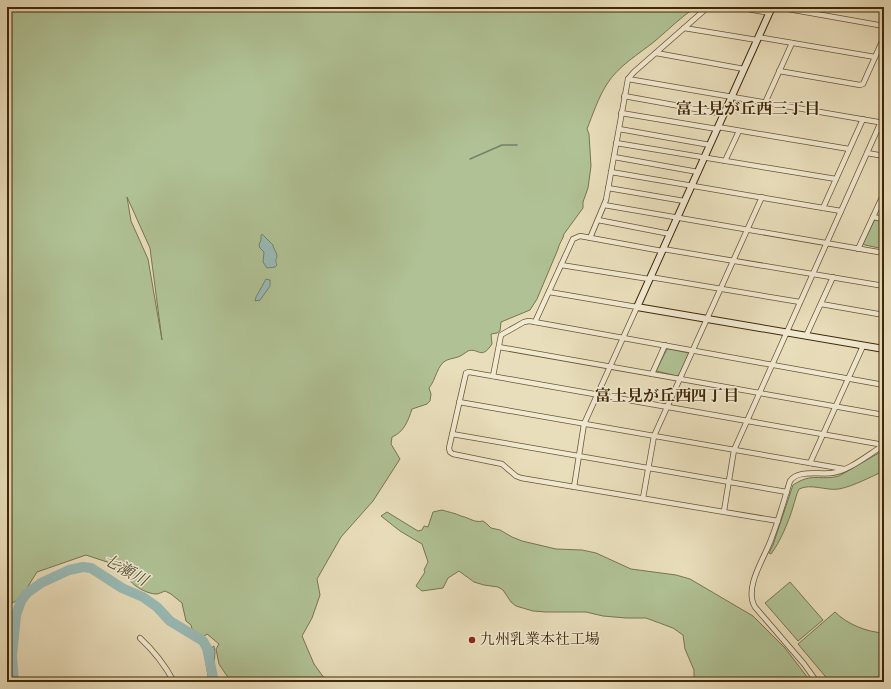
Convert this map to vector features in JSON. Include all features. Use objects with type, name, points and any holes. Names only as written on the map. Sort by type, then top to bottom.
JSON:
[{"type":"street","points":[[590,238],[604,205],[628,79],[708,7]]},
{"type":"street","points":[[574,487],[584,424],[771,10],[737,7]]},
{"type":"street","points":[[777,7],[805,9],[884,26]]},
{"type":"street","points":[[684,28],[792,43],[875,57]]},
{"type":"street","points":[[779,71],[860,86],[863,84],[884,37]]},
{"type":"street","points":[[765,103],[792,43]]},
{"type":"street","points":[[656,53],[744,69]]},
{"type":"street","points":[[628,79],[882,123]]},
{"type":"street","points":[[624,96],[724,114]]},
{"type":"street","points":[[621,112],[849,150]]},
{"type":"street","points":[[724,512],[734,450],[867,153],[882,123],[884,115]]},
{"type":"street","points":[[823,208],[863,119]]},
{"type":"street","points":[[618,129],[710,145]]},
{"type":"street","points":[[725,161],[739,131]]},
{"type":"street","points":[[616,142],[836,179]]},
{"type":"street","points":[[867,153],[884,156]]},
{"type":"street","points":[[614,157],[698,172]]},
{"type":"street","points":[[611,172],[841,211]]},
{"type":"street","points":[[608,188],[684,201]]},
{"type":"street","points":[[858,249],[884,193]]},
{"type":"street","points":[[643,498],[654,436],[762,198]]},
{"type":"street","points":[[604,205],[884,253]]},
{"type":"street","points":[[873,217],[884,219]]},
{"type":"street","points":[[598,220],[670,234]]},
{"type":"street","points":[[535,322],[573,239],[580,236],[734,260],[884,286]]},
{"type":"street","points":[[561,265],[800,302]]},
{"type":"street","points":[[806,336],[833,277]]},
{"type":"street","points":[[549,292],[884,349]]},
{"type":"street","points":[[821,304],[884,315]]},
{"type":"street","points":[[494,376],[501,335],[524,322],[529,321],[884,384]]},
{"type":"street","points":[[652,374],[665,345]]},
{"type":"street","points":[[810,463],[863,346]]},
{"type":"street","points":[[499,347],[884,415]]},
{"type":"street","points":[[778,520],[521,478],[516,476],[502,464],[452,454],[449,450],[466,373],[469,372],[494,376],[884,445]]},
{"type":"street","points":[[459,402],[844,469]]},
{"type":"street","points":[[452,434],[787,492]]},
{"type":"street","points":[[817,682],[804,664],[753,604],[752,593],[754,582],[771,541],[791,479],[797,475],[832,473],[844,469],[884,445]]},
{"type":"street","points":[[140,638],[166,666],[174,682]]},
{"type":"green space","points":[[7,7],[696,7],[623,66],[604,89],[587,129],[589,134],[591,166],[583,208],[564,234],[537,299],[530,310],[501,322],[500,331],[491,334],[492,344],[485,352],[482,353],[471,350],[444,362],[429,388],[431,394],[430,401],[427,404],[412,409],[403,429],[392,437],[391,444],[400,459],[373,501],[341,537],[317,579],[320,595],[312,618],[302,636],[314,664],[327,682],[231,682],[219,664],[216,649],[219,644],[207,634],[202,638],[192,629],[191,625],[186,621],[182,603],[171,594],[165,591],[152,594],[134,585],[128,578],[127,574],[129,567],[126,564],[121,566],[116,565],[86,555],[37,572],[20,599],[8,605]],"holes":[[[127,197],[150,248],[162,340],[148,259],[131,221]]]},
{"type":"green space","points":[[876,219],[884,221],[884,249],[863,244]]},
{"type":"green space","points":[[667,349],[689,353],[679,375],[677,376],[656,371]]},
{"type":"green space","points":[[884,450],[884,471],[868,479],[839,489],[804,487],[799,489],[789,519],[778,544],[771,554],[769,553],[793,485],[811,478],[839,476]]},
{"type":"green space","points":[[442,510],[474,521],[483,521],[491,528],[500,530],[522,541],[556,549],[582,550],[596,553],[631,569],[676,575],[690,579],[753,616],[785,648],[811,682],[694,682],[694,670],[685,649],[683,635],[673,628],[646,618],[603,616],[586,612],[533,611],[516,606],[511,602],[503,590],[498,587],[474,582],[459,571],[448,578],[443,588],[422,591],[416,586],[425,572],[424,570],[428,562],[422,544],[400,531],[381,516],[387,512],[418,531],[422,530],[424,526],[428,527],[433,512]]},
{"type":"green space","points":[[790,582],[823,620],[798,641],[765,603]]},
{"type":"green space","points":[[835,612],[857,627],[884,633],[884,682],[830,682],[798,644]]},
{"type":"water","points":[[262,234],[273,245],[277,256],[277,265],[275,267],[267,268],[263,262],[264,252],[259,245]]},
{"type":"water","points":[[266,279],[270,280],[270,286],[260,300],[255,301],[256,297]]},
{"type":"water","points":[[214,646],[214,668],[218,682],[209,682],[204,652]]},
{"type":"waterway","points":[[470,159],[502,145],[517,145]]},
{"type":"waterway","name":"七瀬川","points":[[14,682],[12,656],[16,615],[21,601],[27,593],[41,583],[69,570],[83,567],[91,568],[122,588],[143,597],[157,607],[170,621],[203,641],[207,648],[214,682]]},
{"type":"place","name":"九州乳業本社工場","points":[[472,640]]},
{"type":"district","name":"富士見が丘西三丁目","points":[[748,110]]},
{"type":"district","name":"富士見が丘西四丁目","points":[[667,397]]}]
